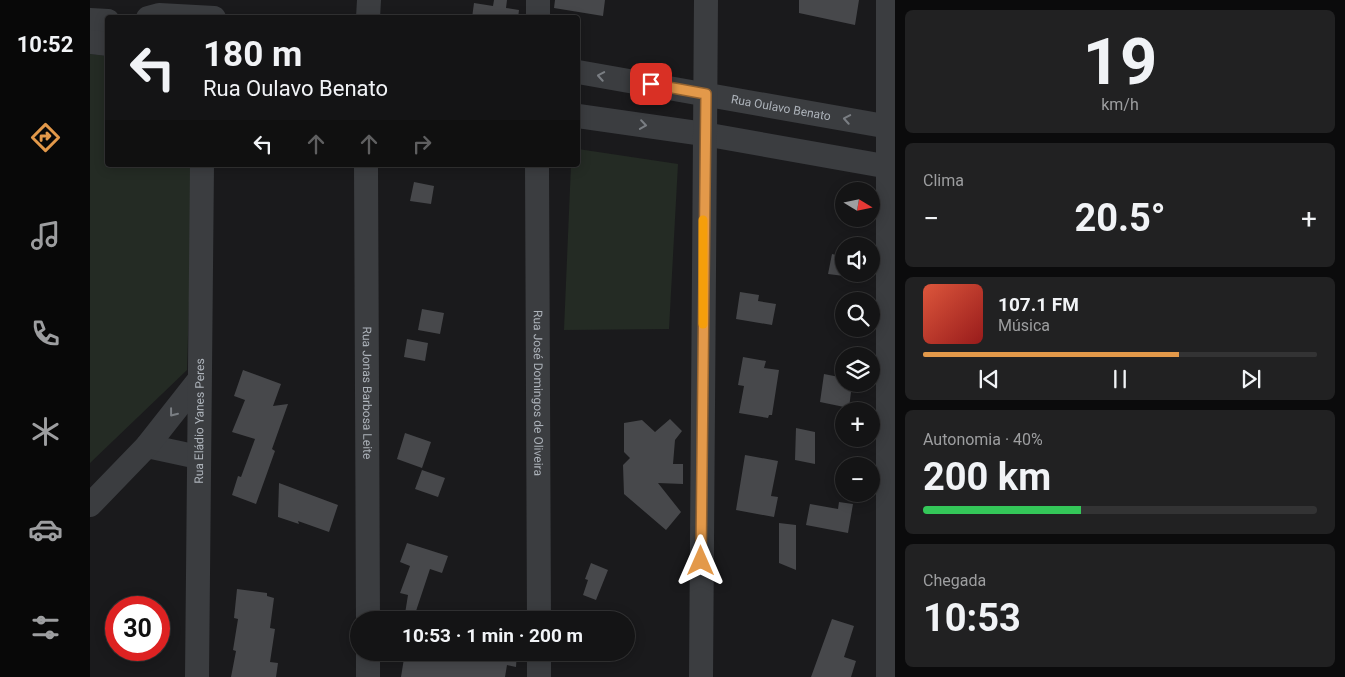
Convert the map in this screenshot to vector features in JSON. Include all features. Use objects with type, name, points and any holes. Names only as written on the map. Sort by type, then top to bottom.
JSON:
[{"type":"street","points":[[368,0],[368,15]]},
{"type":"street","points":[[538,0],[538,15]]},
{"type":"street","points":[[701,677],[706,0]]},
{"type":"street","points":[[888,0],[891,127],[888,677]]},
{"type":"street","points":[[156,15],[207,13]]},
{"type":"street","points":[[90,20],[105,21]]},
{"type":"street","points":[[90,42],[105,44]]},
{"type":"street","name":"Rua Oulavo Benato","points":[[580,72],[891,127]]},
{"type":"street","points":[[580,116],[704,134],[891,167]]},
{"type":"street","name":"Rua Eládio Yanes Peres","points":[[197,677],[202,167]]},
{"type":"street","name":"Rua Jonas Barbosa Leite","points":[[366,167],[368,611]]},
{"type":"street","name":"Rua José Domingos de Oliveira","points":[[537,167],[539,611]]},
{"type":"street","points":[[90,505],[147,446],[199,380]]},
{"type":"street","points":[[147,446],[198,457]]},
{"type":"street","points":[[368,661],[368,677]]},
{"type":"street","points":[[539,661],[539,677]]},
{"type":"shaded area","points":[[90,54],[105,56],[105,167],[193,167],[187,370],[90,463]]},
{"type":"shaded area","points":[[580,149],[678,164],[669,329],[564,330],[571,167],[580,167]]},
{"type":"building","points":[[494,0],[507,0],[506,8],[519,10],[518,15],[472,15],[474,3],[493,6]]},
{"type":"building","points":[[555,0],[605,0],[603,16],[554,8]]},
{"type":"building","points":[[799,0],[859,0],[855,25],[799,13]]},
{"type":"building","points":[[414,182],[434,186],[431,204],[410,201]]},
{"type":"building","points":[[832,254],[835,255],[835,275],[828,274]]},
{"type":"building","points":[[740,292],[759,295],[758,301],[776,304],[772,325],[736,319]]},
{"type":"building","points":[[422,309],[444,313],[440,334],[418,330]]},
{"type":"building","points":[[407,339],[428,343],[425,361],[404,357]]},
{"type":"building","points":[[743,357],[766,361],[764,368],[779,370],[772,415],[769,415],[768,418],[739,413],[744,386],[738,385]]},
{"type":"building","points":[[243,370],[281,384],[273,406],[288,404],[272,449],[275,451],[256,504],[232,495],[238,476],[241,477],[255,439],[232,432],[245,400],[234,396]]},
{"type":"building","points":[[824,374],[835,376],[835,392],[851,392],[850,402],[835,402],[835,405],[820,402]]},
{"type":"building","points":[[670,419],[682,431],[675,440],[673,464],[683,464],[683,484],[658,483],[681,512],[666,530],[624,494],[623,465],[630,458],[624,452],[624,423],[642,420],[655,432]]},
{"type":"building","points":[[796,428],[815,432],[815,464],[795,460]]},
{"type":"building","points":[[405,433],[431,442],[422,468],[397,459]]},
{"type":"building","points":[[745,455],[778,461],[771,496],[778,497],[774,517],[736,510]]},
{"type":"building","points":[[422,470],[445,478],[438,497],[415,489]]},
{"type":"building","points":[[279,483],[338,505],[329,532],[298,521],[299,524],[278,517]]},
{"type":"building","points":[[839,502],[853,504],[848,533],[806,525],[810,504],[838,509]]},
{"type":"building","points":[[779,523],[796,525],[796,570],[779,563]]},
{"type":"building","points":[[407,543],[448,556],[442,573],[430,569],[416,611],[405,611],[408,595],[400,593],[410,566],[400,562]]},
{"type":"building","points":[[591,563],[608,570],[596,600],[583,595],[588,580],[585,579]]},
{"type":"building","points":[[237,589],[267,593],[267,596],[274,598],[270,628],[275,629],[270,662],[278,663],[276,677],[231,677],[236,651],[233,650],[238,619],[234,618]]},
{"type":"building","points":[[832,619],[854,626],[844,657],[856,661],[851,677],[811,677]]},
{"type":"building","points":[[404,661],[516,661],[516,667],[507,665],[505,677],[401,677]]},
{"type":"slow traffic","points":[[703,220],[703,324]]},
{"type":"route","points":[[651,84],[706,94],[704,134],[701,561]]}]
